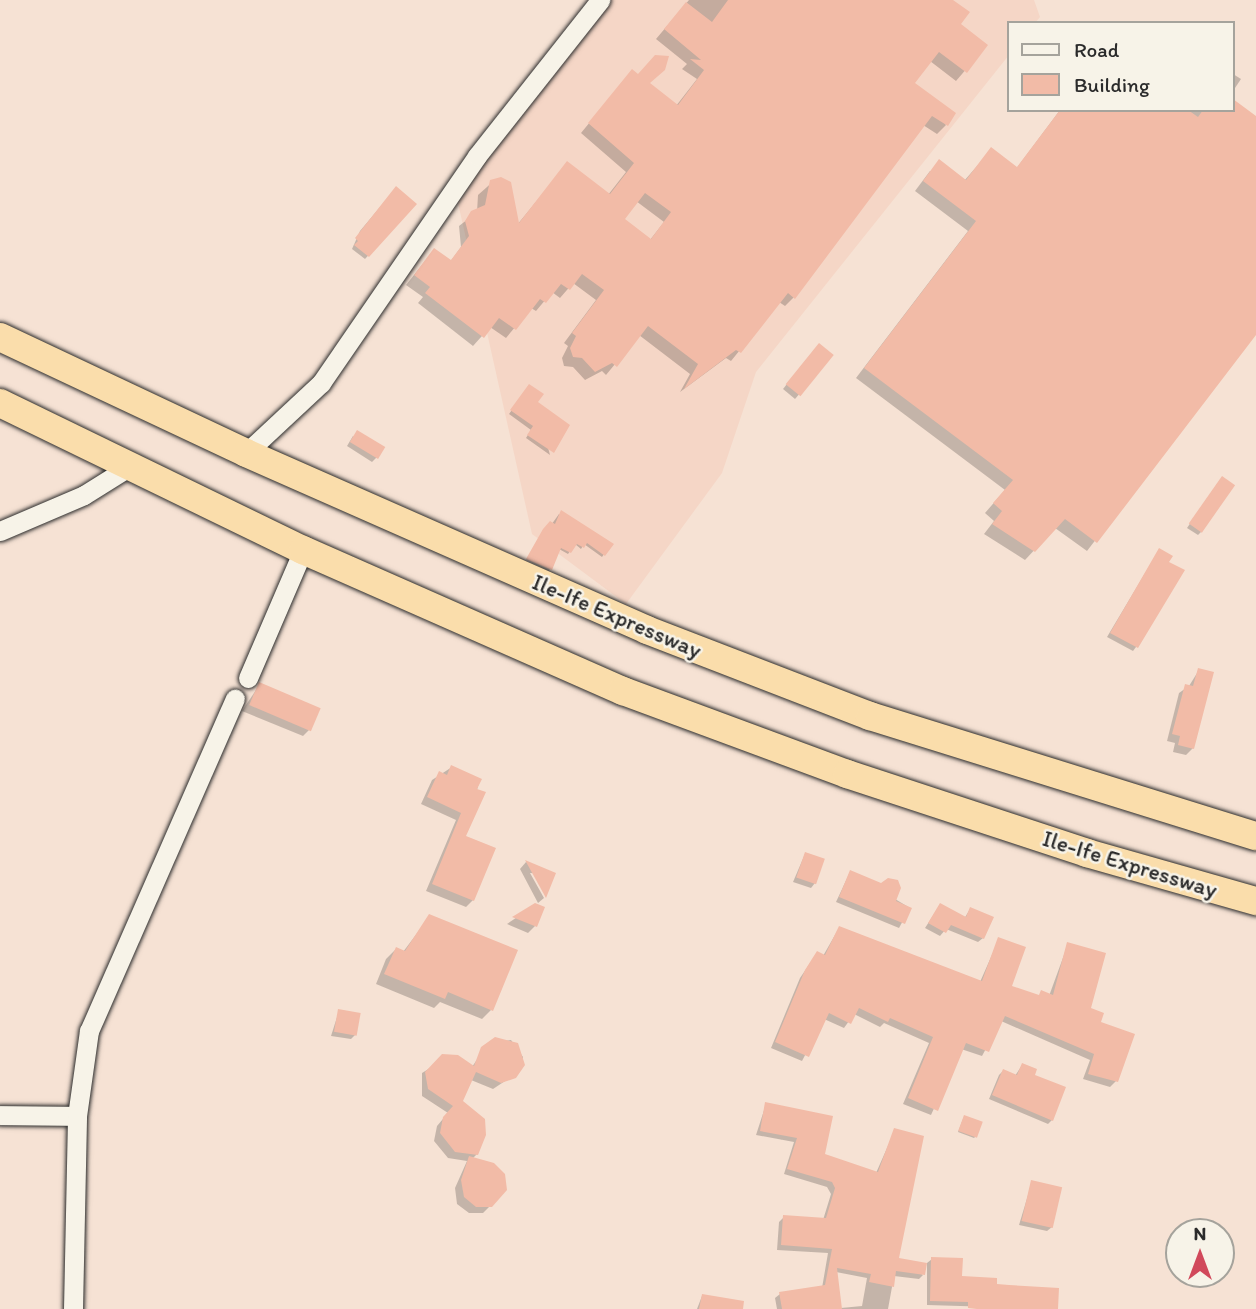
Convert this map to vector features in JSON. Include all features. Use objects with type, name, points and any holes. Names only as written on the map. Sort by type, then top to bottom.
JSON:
[{"type":"highway","name":"Ile-Ife Expressway","points":[[0,337],[246,453],[759,674],[989,756],[1256,836]]},
{"type":"highway","name":"Ile-Ife Expressway","points":[[0,404],[303,550],[511,644],[728,732],[1087,853],[1256,901]]},
{"type":"street","points":[[246,453],[321,383],[477,156],[600,0]]},
{"type":"street","points":[[0,531],[84,495],[132,466]]},
{"type":"street","points":[[248,678],[303,550]]},
{"type":"street","points":[[73,1309],[77,1116],[89,1031],[235,699]]},
{"type":"street","points":[[0,1115],[77,1116]]},
{"type":"shaded area","points":[[594,0],[1034,0],[1040,17],[1037,21],[1007,21],[1007,58],[756,372],[722,473],[626,604],[532,534],[452,176]]},
{"type":"building","points":[[728,0],[953,0],[970,12],[961,24],[988,45],[967,73],[939,52],[915,83],[956,113],[948,126],[932,116],[795,299],[788,293],[741,353],[736,350],[684,389],[698,364],[648,326],[617,367],[612,363],[595,372],[582,358],[573,357],[570,348],[576,336],[572,333],[604,290],[582,274],[570,290],[561,284],[546,303],[540,299],[516,330],[499,318],[484,338],[425,293],[430,287],[414,275],[434,248],[451,260],[469,236],[465,221],[471,211],[485,205],[490,180],[501,177],[511,182],[519,223],[567,161],[610,194],[634,163],[588,123],[632,69],[638,74],[655,55],[669,56],[665,70],[650,83],[678,105],[704,70],[690,59],[701,60],[664,29],[686,2],[712,22]],"holes":[[[645,193],[671,212],[651,239],[625,219]]]},
{"type":"building","points":[[1235,100],[1256,116],[1256,335],[1097,543],[1065,519],[1035,552],[992,524],[1002,511],[993,503],[1013,480],[864,368],[976,221],[923,181],[939,159],[966,180],[991,147],[1017,167],[1058,112],[1191,112],[1198,117],[1202,112],[1235,112]]},
{"type":"building","points":[[396,186],[417,204],[369,257],[354,245],[358,241],[355,238]]},
{"type":"building","points":[[819,343],[834,355],[800,396],[786,384]]},
{"type":"building","points":[[529,384],[544,394],[538,402],[570,425],[554,453],[527,435],[533,426],[510,410]]},
{"type":"building","points":[[357,430],[385,447],[378,459],[350,442]]},
{"type":"building","points":[[1222,476],[1235,485],[1202,533],[1189,524]]},
{"type":"building","points":[[561,510],[614,544],[605,556],[587,543],[584,548],[577,544],[571,553],[561,548],[552,570],[526,559],[543,529],[550,521],[555,524]]},
{"type":"building","points":[[1159,548],[1173,556],[1169,562],[1185,570],[1138,648],[1110,633]]},
{"type":"building","points":[[1198,668],[1214,672],[1194,749],[1178,745],[1180,736],[1172,734],[1185,684],[1193,686]]},
{"type":"building","points":[[259,682],[321,708],[311,731],[249,705]]},
{"type":"building","points":[[451,765],[482,779],[477,789],[486,792],[466,836],[496,848],[474,901],[432,884],[461,813],[427,797],[439,771],[447,775]]},
{"type":"building","points":[[805,852],[825,859],[816,884],[796,878]]},
{"type":"building","points":[[525,860],[556,873],[546,898]]},
{"type":"building","points":[[850,870],[881,883],[888,878],[898,880],[901,888],[896,901],[912,908],[905,924],[839,897]]},
{"type":"building","points":[[535,903],[545,907],[537,927],[512,917]]},
{"type":"building","points":[[940,903],[966,917],[970,907],[994,917],[984,939],[951,925],[946,933],[928,923]]},
{"type":"building","points":[[429,914],[518,950],[493,1011],[448,992],[445,999],[384,974],[396,947],[405,951]]},
{"type":"building","points":[[839,926],[982,981],[998,937],[1026,947],[1012,986],[1039,995],[1041,990],[1053,995],[1067,942],[1106,953],[1091,1008],[1104,1013],[1101,1022],[1135,1034],[1118,1082],[1088,1074],[1094,1054],[1005,1016],[989,1052],[966,1043],[938,1111],[908,1098],[933,1037],[890,1018],[888,1022],[859,1008],[851,1024],[829,1013],[809,1057],[775,1042],[805,970],[817,951],[825,955]]},
{"type":"building","points":[[338,1009],[361,1013],[357,1036],[334,1032]]},
{"type":"building","points":[[495,1037],[518,1043],[525,1065],[516,1078],[501,1083],[476,1072],[463,1101],[485,1119],[486,1135],[478,1155],[455,1152],[440,1133],[443,1117],[453,1106],[428,1089],[425,1072],[442,1054],[458,1055],[474,1066],[481,1047]]},
{"type":"building","points":[[1022,1063],[1037,1069],[1035,1075],[1066,1087],[1053,1121],[992,1095],[1003,1069],[1017,1075]]},
{"type":"building","points":[[765,1102],[833,1116],[825,1154],[878,1172],[894,1128],[924,1136],[899,1258],[927,1263],[925,1275],[896,1271],[894,1287],[869,1282],[871,1274],[837,1268],[842,1309],[782,1309],[779,1292],[825,1285],[832,1249],[781,1245],[783,1215],[826,1218],[835,1188],[832,1182],[787,1169],[797,1138],[760,1131]]},
{"type":"building","points":[[964,1115],[983,1122],[977,1138],[958,1131]]},
{"type":"building","points":[[469,1156],[494,1163],[505,1174],[507,1190],[492,1207],[476,1207],[464,1197],[461,1180]]},
{"type":"building","points":[[1031,1180],[1062,1187],[1053,1228],[1022,1221]]},
{"type":"building","points":[[931,1257],[963,1258],[962,1276],[997,1278],[997,1284],[1059,1288],[1058,1309],[977,1309],[968,1308],[968,1302],[930,1301]]},
{"type":"building","points":[[702,1294],[744,1301],[743,1309],[699,1309]]}]
